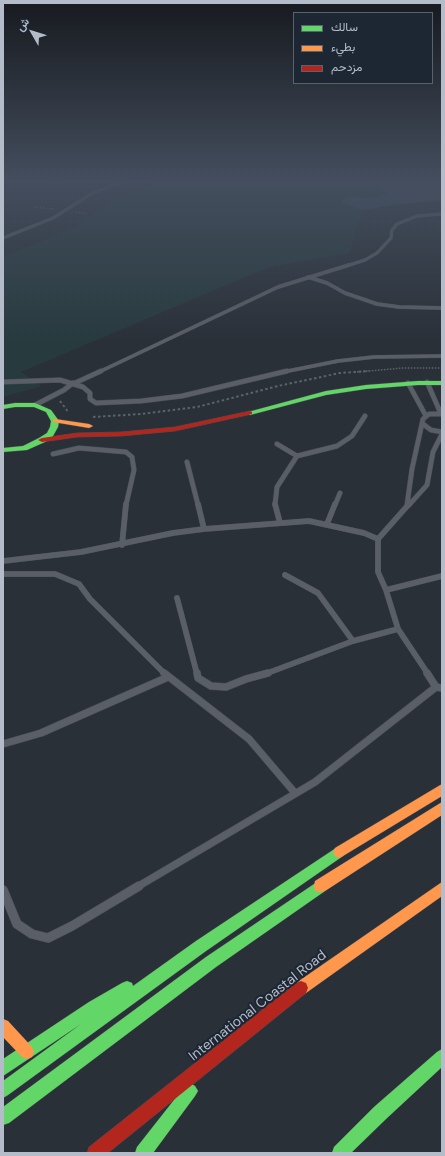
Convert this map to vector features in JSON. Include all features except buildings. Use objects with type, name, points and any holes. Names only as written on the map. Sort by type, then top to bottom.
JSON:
[{"type":"main road","points":[[42,440],[77,435],[121,434],[175,429],[238,416],[311,396],[366,386],[408,383],[442,374]]},
{"type":"main road","points":[[320,384],[381,376]]},
{"type":"main road","points":[[394,376],[442,383]]},
{"type":"main road","points":[[3,407],[15,405],[39,407],[53,416],[55,421],[54,427],[50,434],[42,440],[24,448],[3,450]]},
{"type":"main road","points":[[190,416],[234,407]]},
{"type":"main road","points":[[55,421],[78,425],[103,425]]},
{"type":"main road","points":[[3,458],[13,450]]},
{"type":"main road","points":[[3,1090],[202,946],[348,846],[442,790]]},
{"type":"main road","points":[[3,1117],[204,967],[294,903],[371,852],[442,808]]},
{"type":"main road","name":"International Coastal Road","points":[[95,1153],[214,1057],[314,980],[442,888]]},
{"type":"main road","points":[[3,1068],[94,1007],[202,946]]},
{"type":"main road","points":[[3,1026],[27,1052]]},
{"type":"main road","points":[[143,1153],[177,1110],[214,1057]]},
{"type":"main road","points":[[340,1153],[380,1113],[442,1057]]},
{"type":"lane","points":[[39,407],[76,383],[278,288],[307,277],[349,266],[377,253],[386,246],[391,235]]},
{"type":"lane","points":[[322,273],[322,276],[327,283]]},
{"type":"lane","points":[[307,277],[327,283],[345,294],[377,304],[399,307],[442,308]]},
{"type":"lane","points":[[3,382],[53,379],[76,383],[87,390],[90,400],[96,403],[141,401],[182,396],[302,367],[338,361],[382,357],[442,356]]},
{"type":"lane","points":[[420,380],[442,414]]},
{"type":"lane","points":[[39,407],[56,398],[76,383]]},
{"type":"lane","points":[[408,383],[426,416]]},
{"type":"lane","points":[[407,506],[412,469],[423,419],[426,416],[433,414],[442,414]]},
{"type":"lane","points":[[280,523],[275,507],[277,487],[298,456],[337,446],[352,436],[365,416]]},
{"type":"lane","points":[[3,890],[18,924],[32,934],[48,938],[72,926],[315,782],[439,688],[398,629],[386,590],[378,572],[378,539],[427,485],[435,446],[442,433],[431,430],[423,424]]},
{"type":"lane","points":[[277,444],[298,456]]},
{"type":"lane","points":[[53,454],[79,448],[126,452],[132,457],[134,470],[127,499],[122,545]]},
{"type":"lane","points":[[187,462],[204,529]]},
{"type":"lane","points":[[327,524],[340,493]]},
{"type":"lane","points":[[3,561],[55,556],[122,545],[173,533],[204,529],[309,521],[364,533],[378,539]]},
{"type":"lane","points":[[3,574],[55,574],[79,584],[90,599],[168,677],[249,739],[295,793]]},
{"type":"lane","points":[[285,575],[318,593],[353,641]]},
{"type":"lane","points":[[386,590],[442,576]]},
{"type":"lane","points":[[177,598],[198,678],[211,686],[226,687],[246,679],[263,675],[353,641],[398,629]]},
{"type":"lane","points":[[3,744],[42,733],[168,677]]},
{"type":"path","points":[[89,417],[141,414],[197,407],[301,381],[340,373],[403,368],[442,368]]},
{"type":"path","points":[[56,398],[69,413],[74,415]]},
{"type":"green space","points":[[57,235],[355,235],[349,253],[269,267],[21,372],[42,386],[3,397],[3,257]]},
{"type":"traffic: fast","points":[[250,413],[326,393],[366,387],[418,383],[442,383]]},
{"type":"traffic: fast","points":[[3,407],[15,405],[35,405],[49,411],[55,421],[54,427],[50,434],[42,440],[24,448],[3,450]]},
{"type":"traffic: fast","points":[[3,1090],[201,946],[339,852]]},
{"type":"traffic: fast","points":[[3,1117],[211,962],[320,886]]},
{"type":"traffic: fast","points":[[3,1068],[94,1007],[127,988]]},
{"type":"traffic: fast","points":[[340,1153],[380,1113],[442,1057]]},
{"type":"traffic: fast","points":[[143,1153],[190,1091]]},
{"type":"traffic: slow","points":[[55,421],[89,426]]},
{"type":"traffic: slow","points":[[339,852],[442,790]]},
{"type":"traffic: slow","points":[[320,886],[442,808]]},
{"type":"traffic: slow","points":[[301,988],[442,888]]},
{"type":"traffic: slow","points":[[3,1026],[27,1052]]},
{"type":"traffic: jam","points":[[42,440],[77,435],[121,434],[175,429],[250,413]]},
{"type":"traffic: jam","points":[[95,1153],[301,988]]}]
